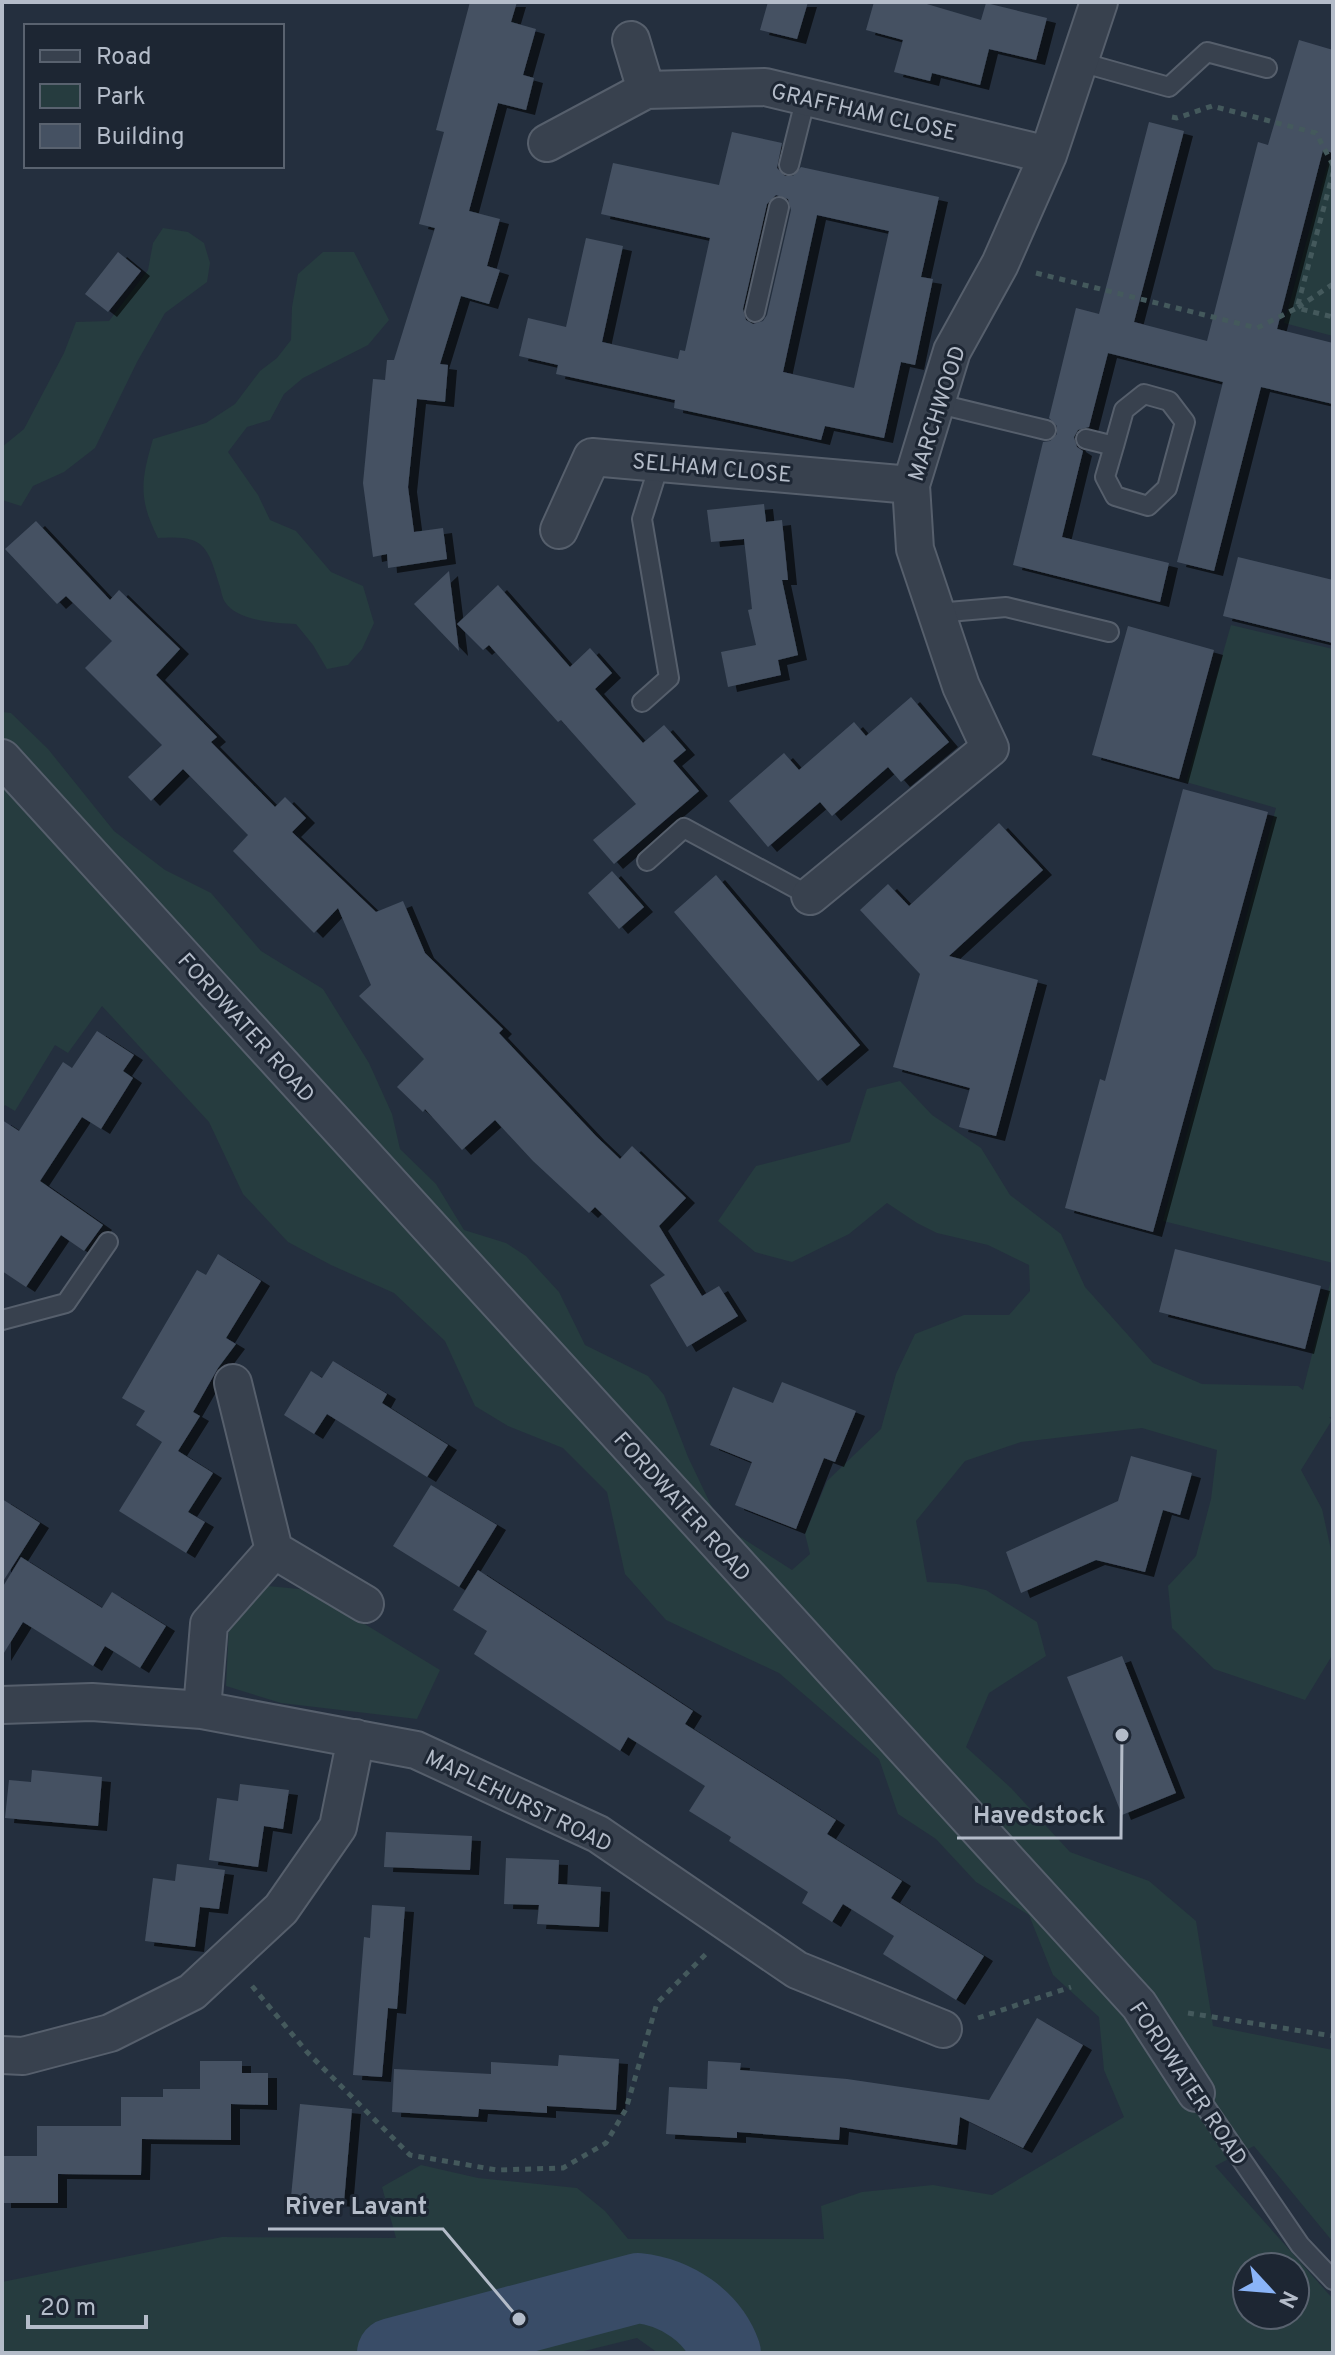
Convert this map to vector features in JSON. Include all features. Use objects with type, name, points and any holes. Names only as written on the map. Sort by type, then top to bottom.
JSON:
[{"type":"street","name":"MARCHWOOD","points":[[810,896],[990,748],[961,686],[915,549],[911,485],[952,351],[1000,264],[1048,155],[1099,2]]},
{"type":"street","points":[[631,40],[646,90]]},
{"type":"street","name":"GRAFFHAM CLOSE","points":[[547,143],[646,90],[765,87],[1048,155]]},
{"type":"street","name":"SELHAM CLOSE","points":[[559,530],[592,457],[911,485]]},
{"type":"street","name":"FORDWATER ROAD","points":[[2,758],[1139,2005],[1196,2093]]},
{"type":"street","points":[[233,1383],[274,1550],[365,1604]]},
{"type":"street","points":[[202,1710],[209,1624],[274,1550]]},
{"type":"street","name":"MAPLEHURST ROAD","points":[[2,1705],[92,1702],[202,1710],[416,1750],[598,1834],[797,1970],[943,2029]]},
{"type":"street","points":[[2,2055],[23,2056],[110,2033],[192,1992],[281,1909],[338,1827],[356,1738]]},
{"type":"lane","points":[[1080,62],[1169,87],[1207,52],[1267,68]]},
{"type":"lane","points":[[789,165],[806,97]]},
{"type":"lane","points":[[755,312],[779,207]]},
{"type":"lane","points":[[1144,394],[1169,401],[1185,422],[1167,488],[1148,506],[1115,496],[1105,477],[1114,446],[1124,410],[1144,394]]},
{"type":"lane","points":[[935,403],[1046,430]]},
{"type":"lane","points":[[1086,439],[1114,446]]},
{"type":"lane","points":[[642,702],[669,678],[642,519],[660,462]]},
{"type":"lane","points":[[937,613],[1006,607],[1109,632]]},
{"type":"lane","points":[[647,861],[684,828],[810,896]]},
{"type":"lane","points":[[2,1320],[66,1303],[108,1242]]},
{"type":"lane","name":"FORDWATER ROAD","points":[[1196,2093],[1300,2245],[1333,2280]]},
{"type":"path","points":[[1162,114],[1177,118],[1212,106],[1316,133],[1333,165]]},
{"type":"path","points":[[1297,308],[1333,173]]},
{"type":"path","points":[[1000,264],[1257,328],[1297,308],[1333,284]]},
{"type":"path","points":[[1297,308],[1333,317]]},
{"type":"path","points":[[229,1958],[307,2052],[410,2155],[497,2170],[563,2168],[606,2143],[626,2109],[657,2003],[734,1927]]},
{"type":"path","points":[[943,2029],[1109,1974]]},
{"type":"path","points":[[1139,2005],[1333,2036]]},
{"type":"green space","points":[[1329,159],[1333,160],[1333,336],[1284,323]]},
{"type":"green space","points":[[163,228],[188,232],[204,243],[210,263],[207,282],[165,313],[95,448],[64,472],[33,486],[21,506],[2,500],[2,447],[24,429],[64,353],[76,322],[109,321],[148,270],[153,243]]},
{"type":"green space","points":[[323,252],[354,252],[389,320],[368,345],[303,378],[284,394],[270,420],[247,427],[228,452],[258,495],[270,520],[296,531],[331,572],[363,586],[374,623],[362,649],[348,665],[327,669],[296,624],[258,620],[231,608],[223,598],[206,551],[193,540],[158,538],[144,500],[144,478],[153,439],[206,423],[235,404],[260,371],[277,358],[291,340],[292,307],[298,274]]},
{"type":"green space","points":[[1231,625],[1333,649],[1333,1263],[1163,1221],[1276,808],[1186,782]]},
{"type":"green space","points":[[2,712],[11,713],[48,749],[114,831],[165,870],[211,893],[261,951],[323,989],[369,1063],[392,1114],[400,1149],[436,1184],[464,1230],[506,1243],[526,1256],[559,1292],[585,1345],[648,1376],[664,1395],[688,1457],[720,1524],[792,1570],[810,1554],[805,1534],[827,1481],[881,1429],[896,1374],[915,1334],[964,1315],[1009,1315],[1030,1291],[1029,1265],[988,1245],[937,1233],[887,1203],[849,1234],[792,1262],[755,1252],[718,1221],[756,1166],[850,1142],[867,1089],[900,1081],[932,1115],[981,1148],[1010,1195],[1061,1234],[1085,1287],[1153,1363],[1202,1384],[1298,1386],[1303,1390],[1333,1272],[1333,1417],[1329,1417],[1332,1420],[1301,1470],[1322,1509],[1333,1559],[1333,1654],[1305,1700],[1214,1669],[1172,1628],[1168,1586],[1196,1556],[1211,1499],[1217,1450],[1142,1428],[1021,1442],[965,1461],[916,1521],[927,1582],[986,1590],[1037,1622],[1046,1656],[989,1693],[966,1747],[1011,1788],[1070,1852],[1149,1881],[1196,1921],[1213,2026],[1333,2050],[1333,2242],[1254,2146],[1215,2166],[1290,2251],[1231,2251],[1231,2331],[1311,2331],[1311,2274],[1333,2299],[1333,2353],[658,2353],[637,2338],[576,2353],[2,2353],[2,2282],[222,2237],[396,2238],[382,2187],[421,2165],[478,2178],[577,2188],[605,2211],[628,2239],[824,2239],[821,2206],[862,2192],[933,2185],[992,2195],[1124,2117],[1104,2070],[1099,2017],[1053,1975],[1029,1915],[976,1882],[936,1839],[898,1814],[879,1759],[779,1673],[666,1620],[625,1574],[607,1492],[563,1448],[508,1426],[475,1406],[445,1341],[394,1293],[288,1242],[243,1194],[209,1122],[102,1006],[68,1053],[55,1045],[15,1111],[5,1105],[2,1109]]},
{"type":"green space","points":[[268,1586],[309,1590],[440,1670],[417,1719],[281,1703],[226,1686],[229,1627]]},
{"type":"building","points":[[470,2],[517,2],[511,22],[536,29],[523,75],[534,78],[526,110],[498,103],[469,211],[500,219],[487,266],[500,270],[489,304],[461,296],[440,364],[448,365],[445,402],[417,399],[408,487],[414,532],[443,528],[447,559],[388,568],[387,554],[373,557],[363,483],[373,379],[385,380],[387,360],[394,360],[435,228],[419,224],[444,132],[436,130]]},
{"type":"building","points":[[768,2],[808,2],[797,39],[760,30]]},
{"type":"building","points":[[874,2],[920,2],[981,20],[986,3],[1047,18],[1036,60],[989,49],[980,85],[932,73],[930,81],[894,72],[903,40],[866,30]]},
{"type":"building","points":[[1299,40],[1333,50],[1333,153],[1323,150],[1277,329],[1333,343],[1333,404],[1261,387],[1214,571],[1177,562],[1223,382],[1108,353],[1089,427],[1078,430],[1074,437],[1077,447],[1083,451],[1062,537],[1169,563],[1160,602],[1013,565],[1043,442],[1050,441],[1057,434],[1057,426],[1049,418],[1076,308],[1099,314],[1149,122],[1184,131],[1134,322],[1207,341],[1258,142],[1268,145]]},
{"type":"building","points":[[732,132],[782,143],[777,168],[785,176],[793,176],[801,167],[939,197],[921,277],[933,279],[915,365],[901,362],[884,438],[825,426],[821,440],[674,408],[675,400],[556,374],[558,365],[519,356],[528,318],[566,327],[586,238],[623,246],[602,342],[678,359],[680,350],[685,351],[710,238],[601,214],[613,163],[719,185]],"holes":[[[776,195],[788,199],[791,210],[767,315],[763,321],[753,324],[746,320],[743,309],[767,204]],[[817,215],[889,231],[854,388],[783,372]]]},
{"type":"building","points":[[118,252],[141,271],[108,312],[85,294]]},
{"type":"building","points":[[764,504],[766,522],[782,520],[788,580],[782,580],[798,655],[778,660],[781,675],[728,687],[721,652],[756,645],[748,610],[752,609],[744,539],[711,542],[707,510]]},
{"type":"building","points":[[36,521],[110,600],[119,590],[180,649],[156,675],[217,737],[211,742],[275,807],[285,797],[306,818],[292,832],[376,912],[403,901],[425,953],[503,1029],[499,1033],[596,1136],[620,1159],[632,1146],[686,1198],[659,1226],[702,1296],[719,1286],[738,1316],[687,1347],[650,1285],[665,1275],[595,1207],[589,1213],[533,1161],[495,1120],[462,1150],[425,1109],[423,1112],[397,1087],[424,1059],[359,996],[371,985],[338,908],[314,933],[233,851],[248,835],[183,769],[151,801],[128,777],[162,745],[85,668],[112,641],[66,596],[57,604],[5,549]]},
{"type":"building","points":[[1238,557],[1333,580],[1333,643],[1223,616]]},
{"type":"building","points":[[449,571],[459,651],[414,604]]},
{"type":"building","points":[[498,585],[570,667],[590,648],[612,673],[595,689],[643,743],[664,725],[686,750],[673,761],[699,791],[614,864],[593,840],[636,804],[489,645],[483,650],[457,624]]},
{"type":"building","points":[[1128,626],[1214,650],[1179,779],[1092,755]]},
{"type":"building","points":[[911,697],[949,742],[901,782],[888,767],[832,816],[820,802],[768,847],[729,801],[784,753],[799,770],[854,722],[866,736]]},
{"type":"building","points":[[1183,789],[1268,812],[1153,1232],[1065,1208],[1100,1079],[1105,1081]]},
{"type":"building","points":[[999,823],[1043,870],[949,956],[1038,980],[996,1136],[959,1127],[970,1088],[893,1067],[920,974],[860,910],[888,884],[909,906]]},
{"type":"building","points":[[612,871],[644,907],[619,929],[588,893]]},
{"type":"building","points":[[716,875],[860,1045],[818,1081],[674,912]]},
{"type":"building","points":[[97,1031],[134,1055],[123,1071],[133,1078],[101,1129],[82,1117],[40,1181],[103,1225],[84,1251],[61,1235],[26,1287],[2,1271],[2,1120],[19,1131],[63,1062],[72,1068]]},
{"type":"building","points":[[1175,1249],[1321,1286],[1305,1349],[1159,1312]]},
{"type":"building","points":[[218,1254],[261,1281],[226,1338],[236,1344],[193,1412],[200,1416],[178,1451],[213,1473],[188,1512],[205,1522],[186,1553],[119,1511],[162,1442],[136,1425],[145,1411],[122,1398],[197,1270],[206,1275]]},
{"type":"building","points":[[333,1361],[387,1394],[382,1403],[448,1445],[427,1477],[327,1414],[314,1434],[284,1415],[311,1371],[322,1378]]},
{"type":"building","points":[[782,1382],[856,1411],[835,1462],[824,1458],[796,1529],[735,1505],[752,1462],[710,1445],[733,1387],[773,1403]]},
{"type":"building","points":[[1131,1456],[1192,1473],[1180,1515],[1163,1510],[1145,1572],[1096,1560],[1021,1593],[1006,1552],[1118,1501]]},
{"type":"building","points":[[431,1485],[497,1525],[459,1587],[393,1546]]},
{"type":"building","points":[[2,1499],[40,1523],[2,1583]]},
{"type":"building","points":[[21,1557],[102,1608],[112,1592],[166,1626],[140,1668],[105,1646],[93,1666],[23,1622],[2,1656],[2,1588]]},
{"type":"building","points":[[478,1570],[693,1711],[685,1724],[836,1820],[827,1834],[902,1881],[891,1898],[984,1956],[956,2000],[883,1954],[894,1936],[843,1904],[832,1922],[802,1903],[808,1892],[689,1811],[705,1786],[628,1737],[620,1751],[474,1654],[487,1631],[453,1610]]},
{"type":"building","points":[[1122,1656],[1176,1793],[1122,1815],[1067,1677]]},
{"type":"building","points":[[32,1770],[102,1777],[98,1826],[5,1818],[9,1780],[31,1782]]},
{"type":"building","points":[[240,1784],[289,1790],[283,1829],[264,1826],[258,1867],[209,1860],[217,1798],[238,1801]]},
{"type":"building","points":[[386,1832],[472,1836],[470,1870],[384,1867]]},
{"type":"building","points":[[506,1858],[559,1860],[558,1884],[601,1887],[599,1927],[537,1924],[539,1905],[504,1904]]},
{"type":"building","points":[[177,1864],[225,1870],[219,1909],[200,1907],[195,1947],[145,1941],[153,1878],[175,1881]]},
{"type":"building","points":[[372,1905],[405,1907],[397,2009],[388,2008],[382,2077],[353,2075],[364,1937],[370,1938]]},
{"type":"building","points":[[1037,2018],[1083,2045],[1023,2148],[960,2117],[957,2145],[840,2127],[839,2140],[737,2132],[737,2138],[666,2134],[669,2087],[707,2089],[708,2061],[741,2063],[740,2070],[847,2079],[989,2100]]},
{"type":"building","points":[[559,2055],[619,2059],[616,2110],[547,2106],[547,2113],[479,2109],[478,2117],[392,2112],[394,2069],[491,2074],[491,2062],[558,2066]]},
{"type":"building","points":[[200,2061],[242,2061],[242,2073],[268,2073],[268,2105],[231,2104],[231,2140],[142,2139],[141,2175],[58,2174],[58,2203],[2,2203],[2,2156],[37,2156],[37,2126],[121,2126],[121,2097],[163,2097],[163,2089],[200,2089]]},
{"type":"building","points":[[300,2104],[352,2109],[344,2202],[291,2197]]},
{"type":"waterway","points":[[392,2353],[638,2288],[666,2295],[691,2308],[712,2328],[726,2353]]},
{"type":"place","name":"Havedstock","points":[[1122,1735]]},
{"type":"place","name":"River Lavant","points":[[519,2319]]}]
